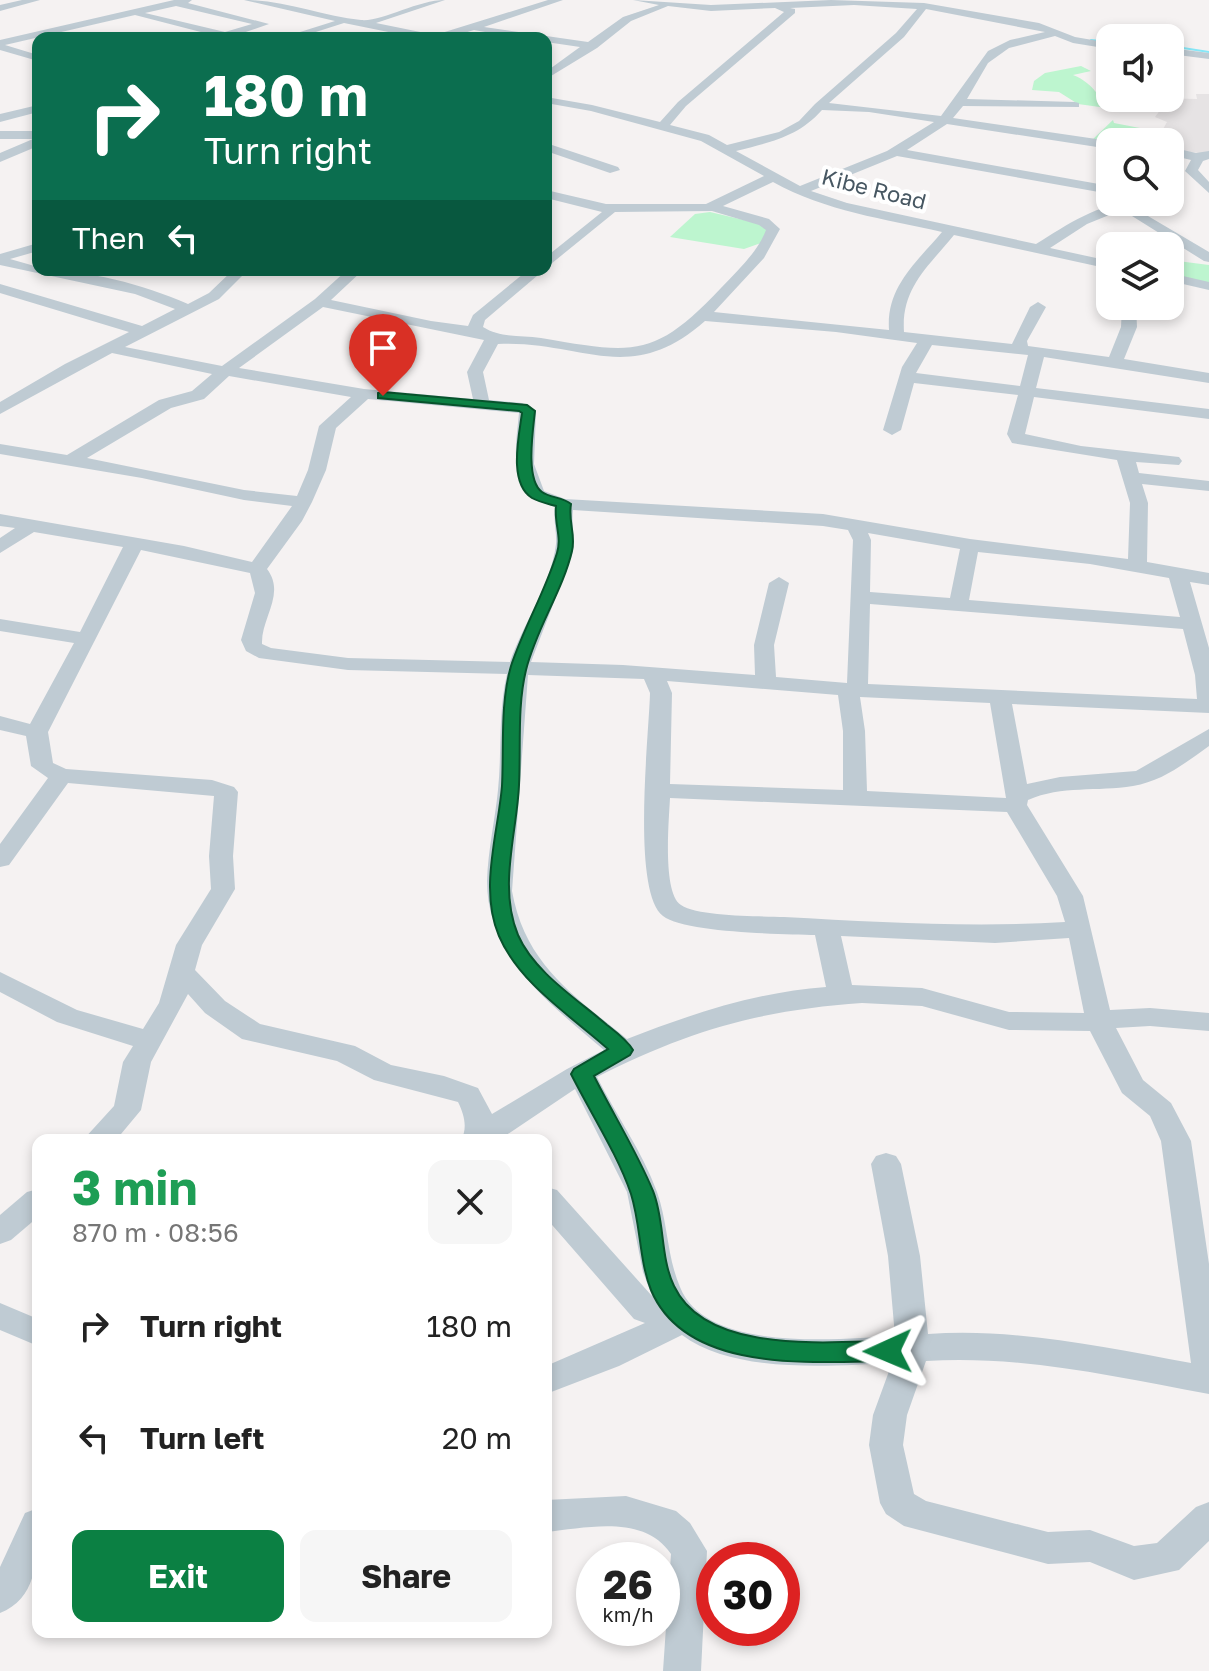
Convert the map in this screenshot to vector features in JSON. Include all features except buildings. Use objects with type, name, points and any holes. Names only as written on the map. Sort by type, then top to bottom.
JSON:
[{"type":"street","points":[[0,8],[35,0]]},
{"type":"street","points":[[0,32],[143,0]]},
{"type":"street","points":[[249,0],[277,2],[407,32]]},
{"type":"street","points":[[366,23],[439,0]]},
{"type":"street","points":[[458,32],[558,0]]},
{"type":"street","points":[[638,0],[778,8],[842,1],[924,6],[1039,26],[1083,43],[1096,44]]},
{"type":"street","points":[[51,32],[181,1],[264,24],[244,32]]},
{"type":"street","points":[[552,72],[627,19],[671,3]]},
{"type":"street","points":[[868,15],[888,4]]},
{"type":"street","points":[[728,149],[791,132],[807,121],[900,35],[924,6]]},
{"type":"street","points":[[113,8],[211,32]]},
{"type":"street","points":[[662,127],[682,104],[796,8]]},
{"type":"street","points":[[307,32],[339,23],[342,18]]},
{"type":"street","points":[[24,27],[43,32]]},
{"type":"street","points":[[473,28],[500,32]]},
{"type":"street","points":[[799,191],[897,152],[943,122],[994,52],[1056,33]]},
{"type":"street","points":[[0,45],[32,37]]},
{"type":"street","points":[[552,40],[593,46]]},
{"type":"street","points":[[0,45],[32,56]]},
{"type":"street","points":[[1184,53],[1209,56]]},
{"type":"street","name":"Kibe Road","points":[[552,101],[592,108],[705,138],[799,191],[843,206],[1096,262]]},
{"type":"street","points":[[959,102],[1075,105]]},
{"type":"street","points":[[826,104],[1096,143]]},
{"type":"street","points":[[0,118],[32,111]]},
{"type":"street","points":[[0,135],[32,135]]},
{"type":"street","points":[[0,158],[32,144]]},
{"type":"street","points":[[552,149],[614,170]]},
{"type":"street","points":[[897,152],[1096,188]]},
{"type":"street","points":[[1184,153],[1204,156],[1200,182]]},
{"type":"street","points":[[713,207],[773,177]]},
{"type":"street","points":[[320,302],[486,336],[633,355],[668,345],[703,316],[765,246],[773,229],[764,222],[713,207],[606,208],[552,195]]},
{"type":"street","points":[[552,259],[606,218],[609,213],[606,208]]},
{"type":"street","points":[[1038,249],[1096,215]]},
{"type":"street","points":[[1142,216],[1209,258]]},
{"type":"street","points":[[897,335],[895,310],[904,287],[951,230]]},
{"type":"street","points":[[0,259],[32,249]]},
{"type":"street","points":[[0,259],[32,271]]},
{"type":"street","points":[[59,276],[174,302],[183,307],[183,312]]},
{"type":"street","points":[[106,285],[120,276]]},
{"type":"street","points":[[235,276],[214,296],[114,349],[71,367],[4,424],[25,453],[244,495],[303,502]]},
{"type":"street","points":[[68,462],[165,404],[198,395],[349,276]]},
{"type":"street","points":[[486,336],[474,324],[478,318],[530,276]]},
{"type":"street","points":[[1184,280],[1209,286]]},
{"type":"street","points":[[0,288],[144,333]]},
{"type":"street","points":[[1038,307],[1021,348],[1028,391],[1016,434],[1018,439],[1049,446],[1173,461]]},
{"type":"street","points":[[703,316],[804,323],[927,340],[1021,348],[1209,378]]},
{"type":"street","points":[[1115,362],[1129,320]]},
{"type":"street","points":[[482,404],[475,372],[486,336]]},
{"type":"street","points":[[892,430],[907,377],[927,340]]},
{"type":"street","points":[[114,349],[224,372],[364,394],[522,408],[528,411],[524,452],[527,481],[536,494],[564,504],[823,520],[970,545],[1067,554],[1209,579]]},
{"type":"street","points":[[907,377],[1209,414]]},
{"type":"street","points":[[257,569],[286,532],[303,502],[317,470],[328,426],[364,394]]},
{"type":"street","points":[[1125,456],[1140,528],[1137,567]]},
{"type":"street","points":[[1132,478],[1209,486]]},
{"type":"street","points":[[564,504],[561,521],[566,533],[565,552],[518,669],[513,696],[510,789],[500,892],[508,936],[534,973],[622,1050]]},
{"type":"street","points":[[0,520],[134,543],[257,569],[265,577],[266,590],[251,640],[253,647],[266,654],[348,664],[518,669],[657,683],[687,677],[852,690],[1209,706],[1206,675],[1178,574]]},
{"type":"street","points":[[0,547],[30,526]]},
{"type":"street","points":[[855,798],[852,690],[862,540],[856,527]]},
{"type":"street","points":[[104,1134],[127,1110],[137,1062],[172,1003],[189,945],[223,889],[221,856],[226,792],[212,787],[61,776],[42,766],[37,732],[134,543]]},
{"type":"street","points":[[958,607],[970,545]]},
{"type":"street","points":[[766,683],[764,645],[779,583]]},
{"type":"street","points":[[859,597],[1193,624]]},
{"type":"street","points":[[0,625],[86,639]]},
{"type":"street","points":[[657,683],[659,791],[655,839],[658,886],[663,900],[673,912],[718,922],[995,935],[1080,929]]},
{"type":"street","points":[[1000,697],[1017,801],[1070,896],[1099,1021],[1132,1086],[1161,1110],[1176,1141],[1209,1374]]},
{"type":"street","points":[[0,723],[37,732]]},
{"type":"street","points":[[659,791],[1017,801],[1035,787],[1055,783],[1132,779],[1149,775],[1209,736]]},
{"type":"street","points":[[0,860],[61,776]]},
{"type":"street","points":[[826,927],[841,995]]},
{"type":"street","points":[[182,972],[215,1007],[252,1032],[345,1053],[384,1073],[444,1086],[468,1095],[478,1113],[480,1134]]},
{"type":"street","points":[[0,981],[67,1016],[149,1041]]},
{"type":"street","points":[[488,1134],[622,1050],[696,1022],[733,1012],[841,995],[922,997],[997,1020],[1099,1021],[1128,1017],[1209,1022]]},
{"type":"street","points":[[582,1074],[641,1190],[663,1290],[683,1320]]},
{"type":"street","points":[[886,1164],[904,1256],[913,1350],[890,1415],[886,1445],[898,1503],[917,1515],[1048,1548],[1090,1546],[1134,1563],[1166,1558],[1209,1518]]},
{"type":"street","points":[[0,1232],[32,1205]]},
{"type":"street","points":[[552,1205],[645,1310],[683,1320],[716,1338],[750,1346],[813,1352],[977,1345],[1042,1352],[1209,1380]]},
{"type":"street","points":[[0,1316],[32,1330]]},
{"type":"street","points":[[552,1378],[683,1320]]},
{"type":"street","points":[[552,1516],[638,1513],[666,1523],[681,1534],[689,1551],[682,1671]]},
{"type":"street","points":[[0,1596],[11,1583],[32,1537]]},
{"type":"shaded area","points":[[1196,94],[1209,94],[1209,154],[1184,151],[1184,128],[1164,128],[1167,122],[1155,117],[1159,112],[1184,112],[1184,99],[1197,99]]},
{"type":"green space","points":[[1081,66],[1091,71],[1073,75],[1096,93],[1096,106],[1078,104],[1059,92],[1032,90],[1034,81],[1045,73]]},
{"type":"green space","points":[[1113,120],[1114,123],[1140,128],[1105,128]]},
{"type":"green space","points":[[710,212],[769,226],[761,243],[744,249],[670,237],[695,214]]},
{"type":"green space","points":[[1184,262],[1209,265],[1209,285],[1184,281]]},
{"type":"waterway","points":[[1091,40],[1096,41]]},
{"type":"waterway","points":[[1184,48],[1209,52]]},
{"type":"route","points":[[383,396],[528,411],[524,452],[527,481],[536,494],[564,504],[561,521],[566,533],[565,552],[532,630],[518,669],[513,696],[510,789],[500,892],[508,936],[534,973],[622,1050],[582,1074],[641,1190],[663,1290],[683,1320],[716,1338],[771,1349],[888,1351]]}]
